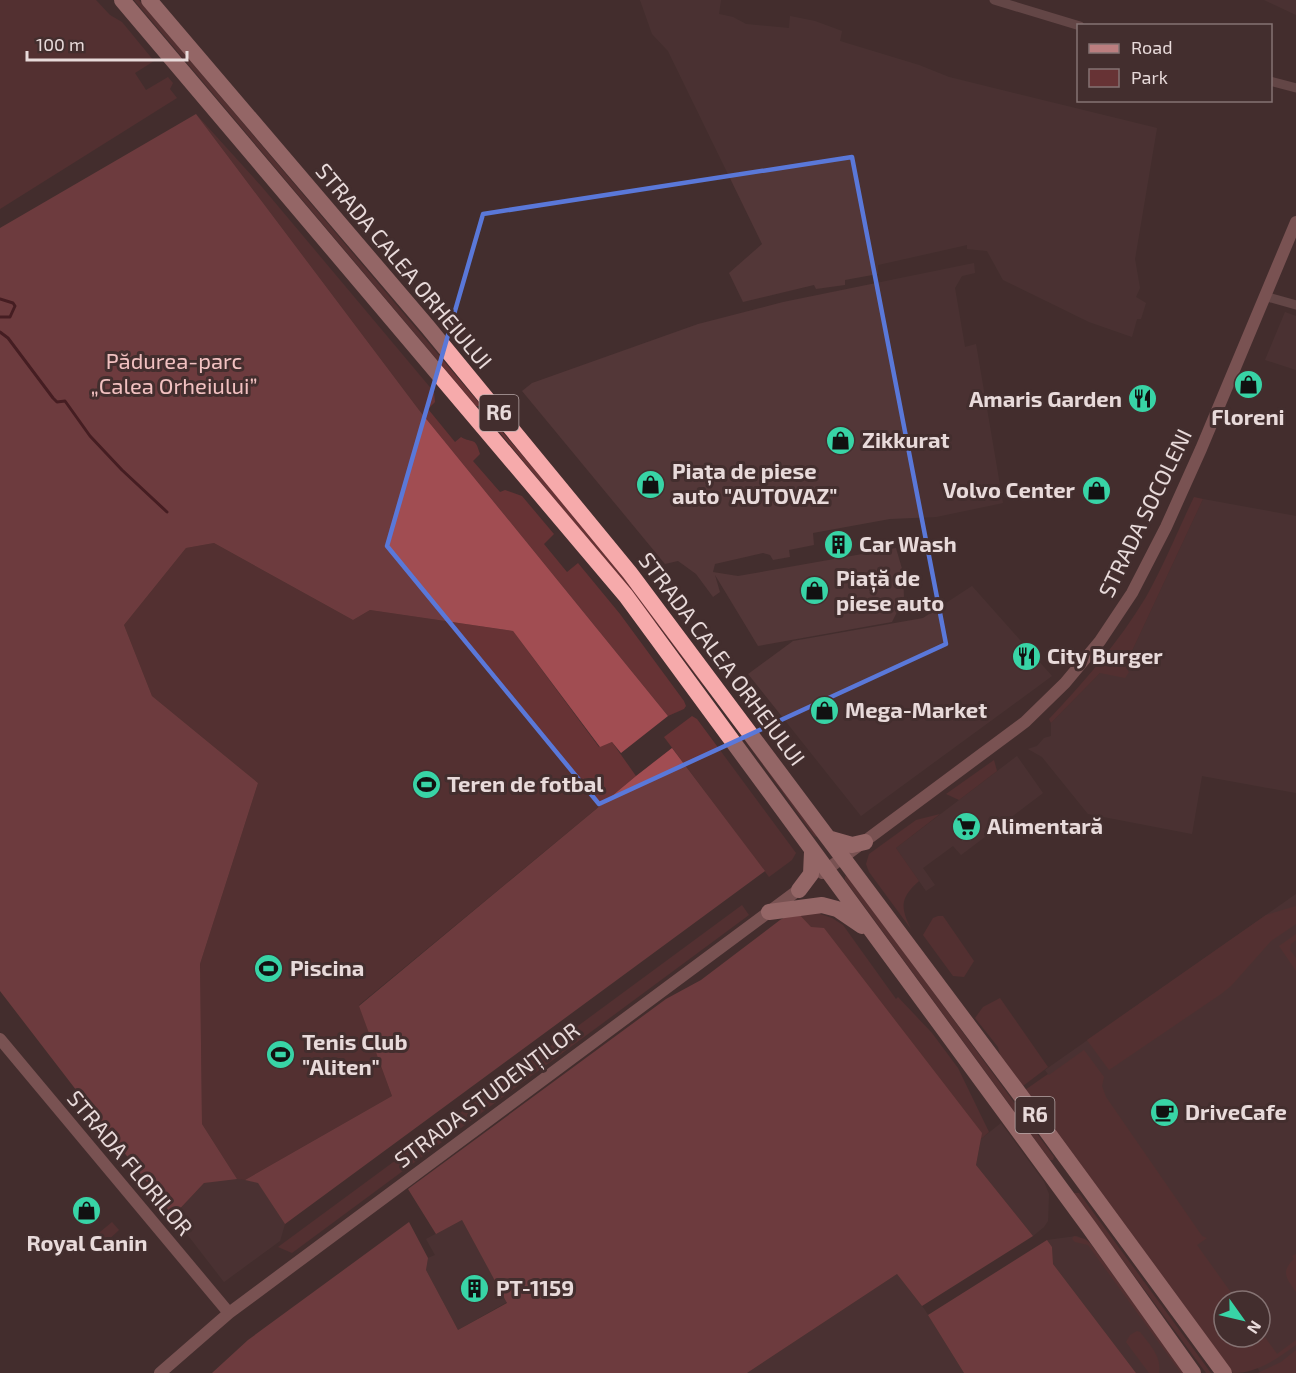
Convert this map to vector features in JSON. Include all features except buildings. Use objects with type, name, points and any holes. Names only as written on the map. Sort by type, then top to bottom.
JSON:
[{"type":"highway","name":"STRADA CALEA ORHEIULUI","points":[[123,0],[626,596],[1193,1373]]},
{"type":"highway","name":"STRADA CALEA ORHEIULUI","points":[[149,0],[490,402],[630,573],[831,839],[1224,1373]]},
{"type":"highway","points":[[474,417],[490,402]]},
{"type":"highway","points":[[831,839],[852,845],[865,842]]},
{"type":"highway","points":[[799,890],[811,874],[812,852]]},
{"type":"highway","points":[[769,912],[828,906],[842,912],[875,935]]},
{"type":"highway","points":[[1058,1185],[1076,1171]]},
{"type":"main road","name":"STRADA SOCOLENI","points":[[844,857],[1025,722],[1065,683],[1100,641],[1132,593],[1167,527],[1296,222]]},
{"type":"main road","name":"STRADA STUDENȚILOR","points":[[160,1373],[229,1313],[844,857]]},
{"type":"main road","name":"STRADA FLORILOR","points":[[0,1039],[229,1313]]},
{"type":"street","points":[[994,0],[1077,25]]},
{"type":"street","points":[[1272,82],[1296,88]]},
{"type":"street","points":[[1264,296],[1296,306]]},
{"type":"highlighted area","points":[[852,157],[946,644],[599,804],[387,546],[483,214]]},
{"type":"shaded area","points":[[640,0],[721,0],[719,14],[733,17],[746,24],[789,28],[790,16],[815,21],[842,31],[840,41],[919,65],[949,77],[1157,128],[1135,259],[1140,288],[1136,297],[1146,303],[1141,319],[1137,319],[1132,337],[1089,322],[1003,280],[987,251],[967,249],[967,245],[878,265],[878,274],[845,280],[845,285],[816,289],[814,285],[743,302],[729,273],[762,244],[668,51],[652,34]]},
{"type":"shaded area","points":[[1264,0],[1296,0],[1296,15]]},
{"type":"shaded area","name":"Zikkurat","points":[[974,263],[975,273],[962,276],[955,288],[965,347],[976,344],[1003,503],[936,517],[890,519],[813,533],[814,545],[789,550],[790,557],[773,560],[770,555],[763,553],[715,564],[713,572],[738,576],[896,548],[903,572],[904,598],[892,622],[758,646],[715,575],[720,592],[713,597],[696,574],[678,561],[665,564],[522,391],[532,383],[698,324],[783,302]]},
{"type":"shaded area","points":[[1285,312],[1296,316],[1296,370],[1265,360]]},
{"type":"shaded area","points":[[1203,499],[1296,516],[1296,793],[1202,776],[1192,834],[1088,814],[1042,757],[1028,749],[1037,746],[1044,738],[1051,736],[1051,723],[1100,673],[1129,672],[1125,666]]},
{"type":"shaded area","points":[[972,586],[1052,676],[861,816],[748,674],[793,641],[923,618]]},
{"type":"shaded area","points":[[1017,756],[1043,793],[961,855],[953,846],[923,868],[935,885],[926,891],[896,848]]},
{"type":"shaded area","points":[[1296,894],[1296,1373],[1261,1373],[1244,1349],[1272,1349],[1272,1289],[1212,1289],[1212,1305],[1045,1070]]},
{"type":"shaded area","name":"Piscina","points":[[257,961],[281,962],[280,974],[257,973]]},
{"type":"shaded area","points":[[1001,1123],[1044,1182],[1049,1194],[1048,1221],[1033,1236],[976,1165],[981,1139]]},
{"type":"shaded area","points":[[233,1178],[258,1182],[285,1224],[280,1241],[224,1282],[173,1216],[204,1183]]},
{"type":"shaded area","points":[[462,1220],[507,1302],[458,1330],[426,1270],[428,1258],[435,1255],[426,1239]]},
{"type":"shaded area","points":[[1077,1236],[1090,1243],[1184,1373],[1136,1373],[1053,1264],[1052,1247],[1047,1240]]},
{"type":"shaded area","points":[[897,1274],[925,1310],[964,1373],[747,1373]]},
{"type":"green space","points":[[0,0],[96,0],[110,15],[122,22],[154,61],[135,73],[146,90],[168,77],[173,83],[170,89],[177,98],[0,209]]},
{"type":"green space","points":[[134,0],[139,0],[480,404],[479,406],[476,406]]},
{"type":"green space","points":[[196,114],[262,187],[434,392],[435,402],[428,409],[455,442],[461,437],[475,443],[480,454],[473,461],[500,492],[505,490],[522,496],[554,534],[544,544],[567,572],[578,563],[620,614],[684,701],[686,706],[684,709],[668,716],[419,410]]},
{"type":"green space","name":"Pădurea-parc „Calea Orheiului”","points":[[196,114],[419,410],[668,716],[621,753],[612,742],[600,747],[513,631],[370,610],[353,620],[214,543],[186,548],[124,625],[152,696],[258,783],[200,964],[202,1124],[237,1179],[204,1183],[173,1216],[0,991],[0,228]]},
{"type":"green space","points":[[492,420],[602,548],[706,683],[703,685],[657,624],[492,423]]},
{"type":"green space","points":[[1194,497],[1203,499],[1125,666],[1129,672],[1125,678],[1100,673],[1051,723],[1049,719],[1101,661],[1136,614],[1159,573]]},
{"type":"green space","points":[[214,543],[353,620],[370,610],[513,631],[599,747],[612,742],[636,776],[359,1005],[392,1096],[245,1180],[237,1179],[202,1124],[200,964],[258,783],[152,696],[124,625],[186,548]]},
{"type":"green space","points":[[724,711],[817,836],[816,837],[814,836]]},
{"type":"green space","points":[[692,716],[697,719],[796,853],[792,860],[769,877],[664,737]]},
{"type":"green space","points":[[672,748],[765,871],[285,1224],[258,1183],[245,1180],[392,1096],[359,1006]]},
{"type":"green space","points":[[994,760],[997,771],[959,800],[946,794]]},
{"type":"green space","points":[[940,814],[896,848],[919,881],[908,893],[904,903],[905,915],[911,929],[869,872],[866,864],[869,854],[916,820]]},
{"type":"green space","points":[[845,876],[849,877],[1054,1157],[1053,1160],[1050,1160],[845,880]]},
{"type":"green space","points":[[742,905],[749,915],[292,1253],[278,1247]]},
{"type":"green space","points":[[1296,906],[1296,924],[1271,941],[1231,986],[1109,1070],[1087,1040],[1266,915]]},
{"type":"green space","points":[[820,909],[820,914],[843,925],[896,999],[898,997],[932,1033],[958,1068],[989,1132],[981,1139],[981,1133],[796,911]]},
{"type":"green space","points":[[796,911],[811,927],[824,928],[982,1133],[976,1165],[1033,1236],[922,1306],[897,1274],[747,1373],[212,1373],[248,1340],[409,1222],[428,1258],[426,1270],[458,1330],[507,1303],[462,1220],[436,1234],[408,1189],[666,999],[701,980],[780,920]]},
{"type":"green space","points":[[943,916],[974,961],[964,977],[953,976],[923,935],[933,918]]},
{"type":"green space","points":[[1296,934],[1296,940],[1291,944],[1290,950],[1296,958],[1296,971],[1279,946]]},
{"type":"green space","points":[[1000,998],[1048,1067],[1023,1086],[1000,1055],[998,1047],[975,1018],[983,1007]]},
{"type":"green space","points":[[1084,1050],[1104,1077],[1102,1086],[1106,1097],[1202,1236],[1207,1238],[1197,1245],[1228,1289],[1212,1289],[1212,1344],[1025,1090]]},
{"type":"green space","points":[[1073,1193],[1079,1193],[1211,1373],[1206,1373]]},
{"type":"green space","points":[[112,1222],[119,1230],[102,1246],[94,1237]]},
{"type":"green space","points":[[1074,1236],[1090,1243],[1183,1373],[1088,1245],[1075,1242],[1072,1239]]},
{"type":"green space","points":[[1047,1240],[1052,1247],[1053,1264],[1136,1373],[964,1373],[928,1315]]},
{"type":"green space","points":[[1296,1254],[1296,1292],[1286,1272],[1294,1259],[1292,1256]]},
{"type":"green space","points":[[1137,1331],[1157,1356],[1159,1373],[1149,1373],[1126,1342],[1130,1335]]},
{"type":"green space","points":[[1296,1340],[1296,1345],[1274,1360],[1250,1371],[1233,1373],[1215,1349],[1272,1349],[1272,1347],[1277,1354]]},
{"type":"green space","points":[[1296,1350],[1296,1373],[1258,1373],[1281,1362]]},
{"type":"waterway","points":[[0,299],[13,303],[15,306],[10,317],[0,317]]},
{"type":"waterway","points":[[0,332],[8,338],[53,398],[57,402],[65,401],[90,436],[167,512]]},
{"type":"place","name":"Floreni","points":[[1248,385]]},
{"type":"place","name":"Amaris Garden","points":[[1143,399]]},
{"type":"place","name":"Zikkurat","points":[[841,440]]},
{"type":"place","name":"Piața de piese auto \"AUTOVAZ\"","points":[[651,484]]},
{"type":"place","name":"Volvo Center","points":[[1096,490]]},
{"type":"place","name":"Car Wash","points":[[838,544]]},
{"type":"place","name":"Piață de piese auto","points":[[815,591]]},
{"type":"place","name":"City Burger","points":[[1026,656]]},
{"type":"place","name":"Mega-Market","points":[[824,710]]},
{"type":"place","name":"Teren de fotbal","points":[[426,784]]},
{"type":"place","name":"Alimentară","points":[[966,826]]},
{"type":"place","name":"Piscina","points":[[269,968]]},
{"type":"place","name":"Tenis Club \"Aliten\"","points":[[281,1055]]},
{"type":"place","name":"DriveCafe","points":[[1164,1112]]},
{"type":"place","name":"Royal Canin","points":[[87,1211]]},
{"type":"place","name":"PT-1159","points":[[475,1288]]}]
